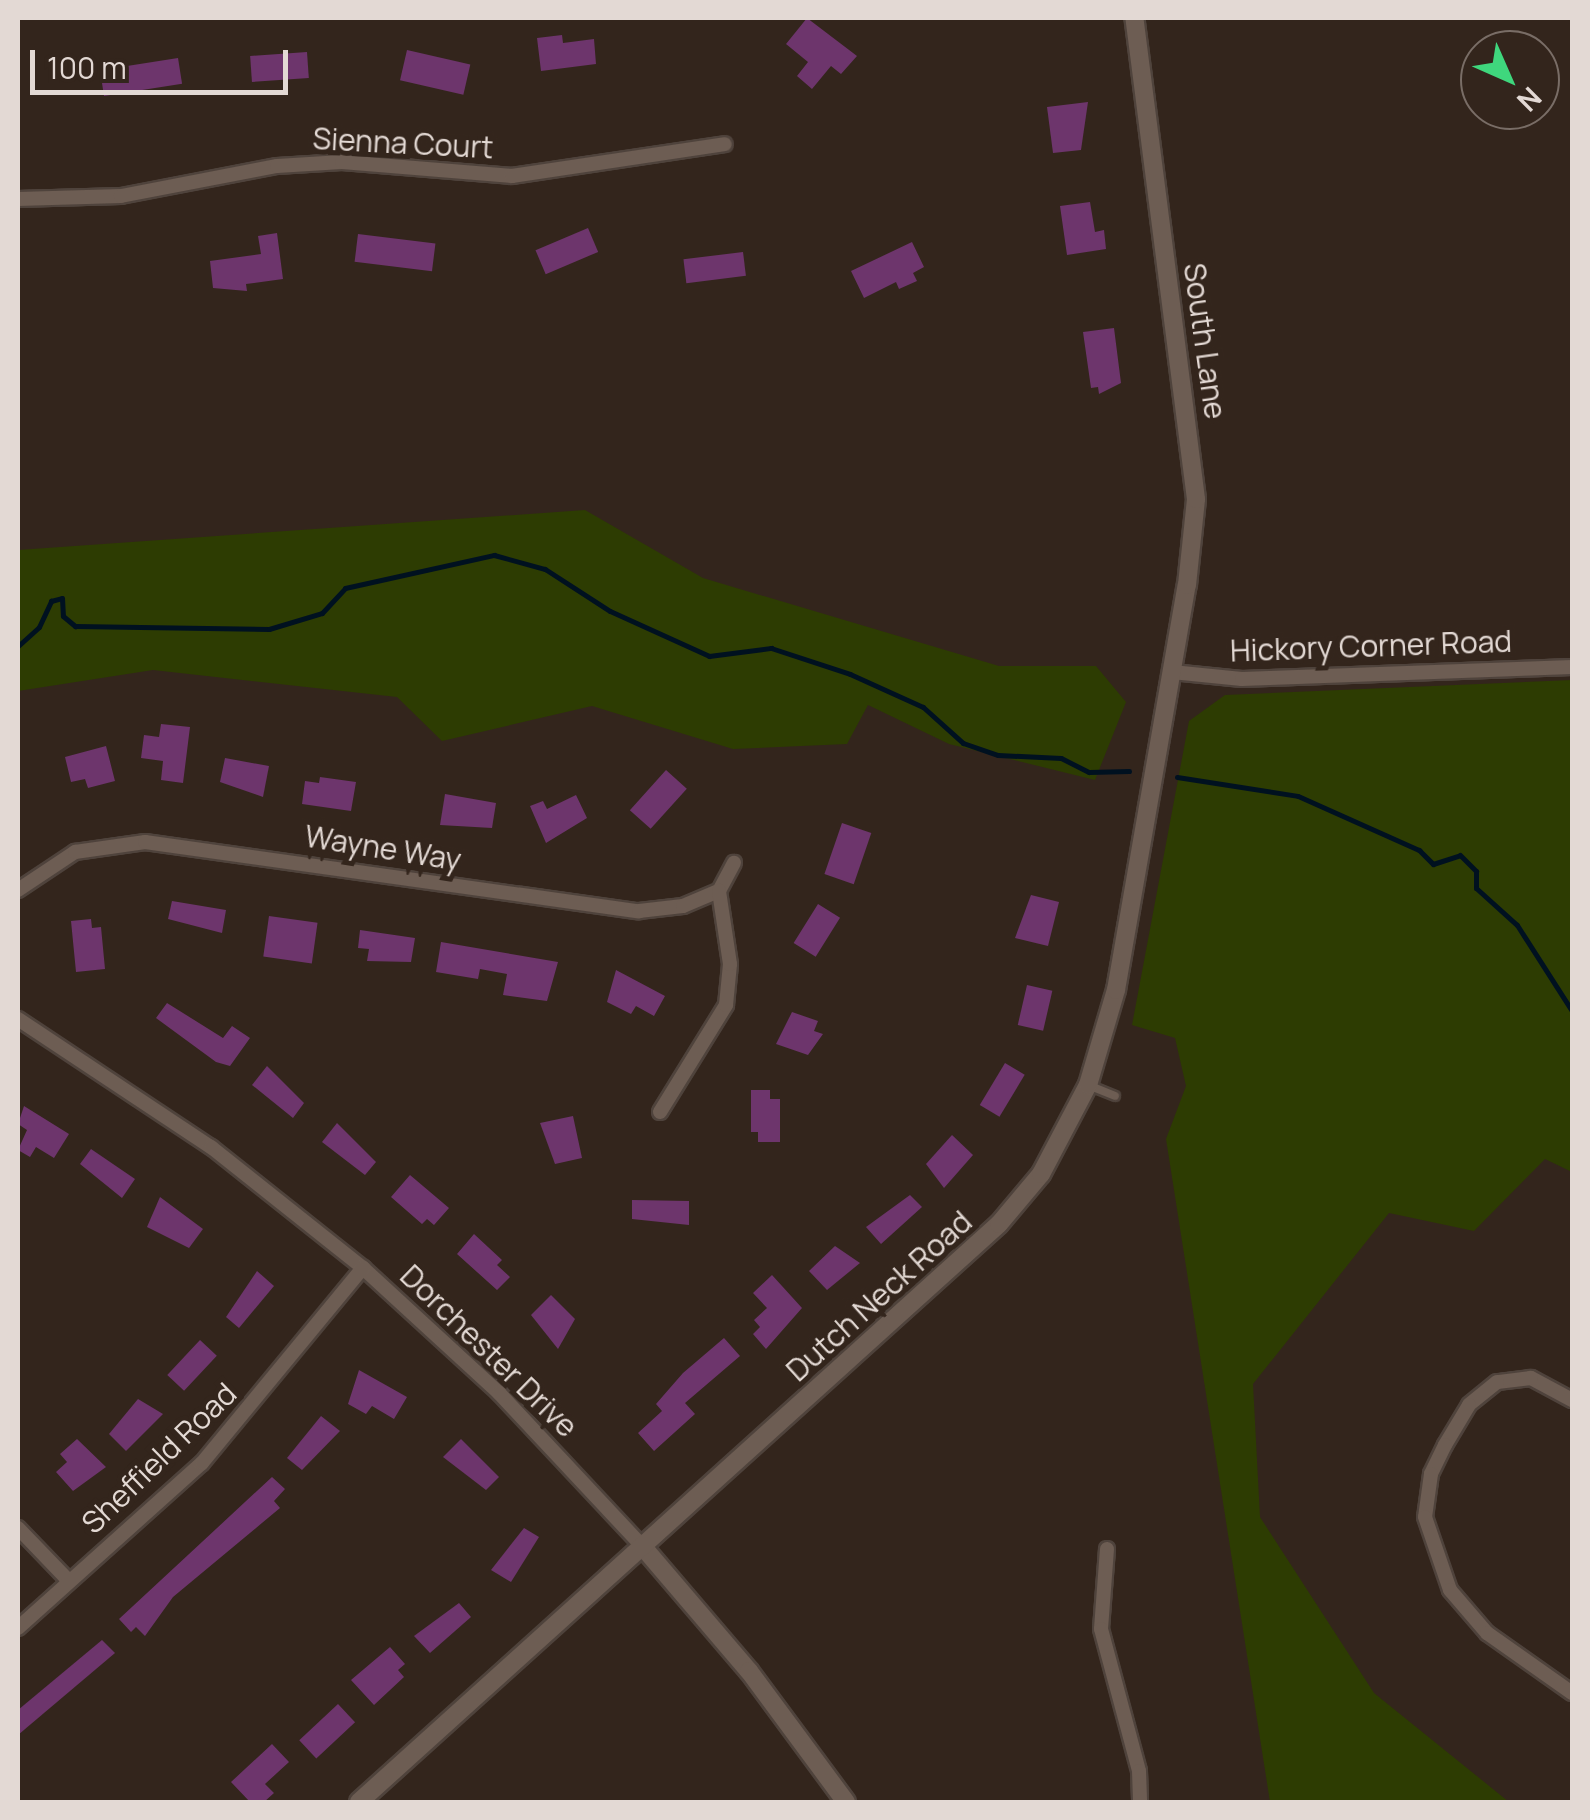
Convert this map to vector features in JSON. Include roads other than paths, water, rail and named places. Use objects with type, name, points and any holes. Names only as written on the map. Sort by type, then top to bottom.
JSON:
[{"type":"street","name":"South Lane","points":[[1134,18],[1194,450],[1194,540],[1172,672]]},
{"type":"street","name":"Sienna Court","points":[[18,199],[121,196],[277,166],[326,163],[512,176],[726,144]]},
{"type":"street","name":"Hickory Corner Road","points":[[1172,672],[1242,679],[1572,667]]},
{"type":"street","name":"Dutch Neck Road","points":[[359,1802],[999,1224],[1041,1174],[1088,1085],[1116,990],[1172,672]]},
{"type":"street","name":"Wayne Way","points":[[18,890],[74,852],[145,842],[613,910],[666,909],[719,891]]},
{"type":"street","points":[[660,1112],[726,1005],[730,964],[719,891],[734,864]]},
{"type":"street","name":"Dorchester Drive","points":[[18,1019],[211,1147],[362,1268],[498,1393],[643,1547],[749,1672],[846,1802]]},
{"type":"street","name":"Sheffield Road","points":[[18,1628],[236,1426],[362,1268]]},
{"type":"street","points":[[1572,1400],[1531,1378],[1498,1382],[1469,1405],[1431,1474],[1425,1518],[1450,1590],[1487,1633],[1572,1693]]},
{"type":"street","points":[[18,1528],[70,1581]]},
{"type":"street","points":[[1106,1549],[1102,1629],[1139,1771],[1140,1802]]},
{"type":"lane","points":[[1088,1085],[1115,1096]]},
{"type":"waterway","points":[[18,646],[39,627],[51,601],[62,598],[63,616],[75,626],[269,629],[322,613],[345,588],[494,555],[545,569],[610,611],[709,656],[771,648],[850,674],[923,707],[963,743],[998,755],[1061,758],[1089,772],[1129,771]]},
{"type":"waterway","points":[[1177,777],[1298,796],[1419,850],[1433,864],[1460,855],[1476,871],[1476,888],[1517,925],[1572,1011]]}]
